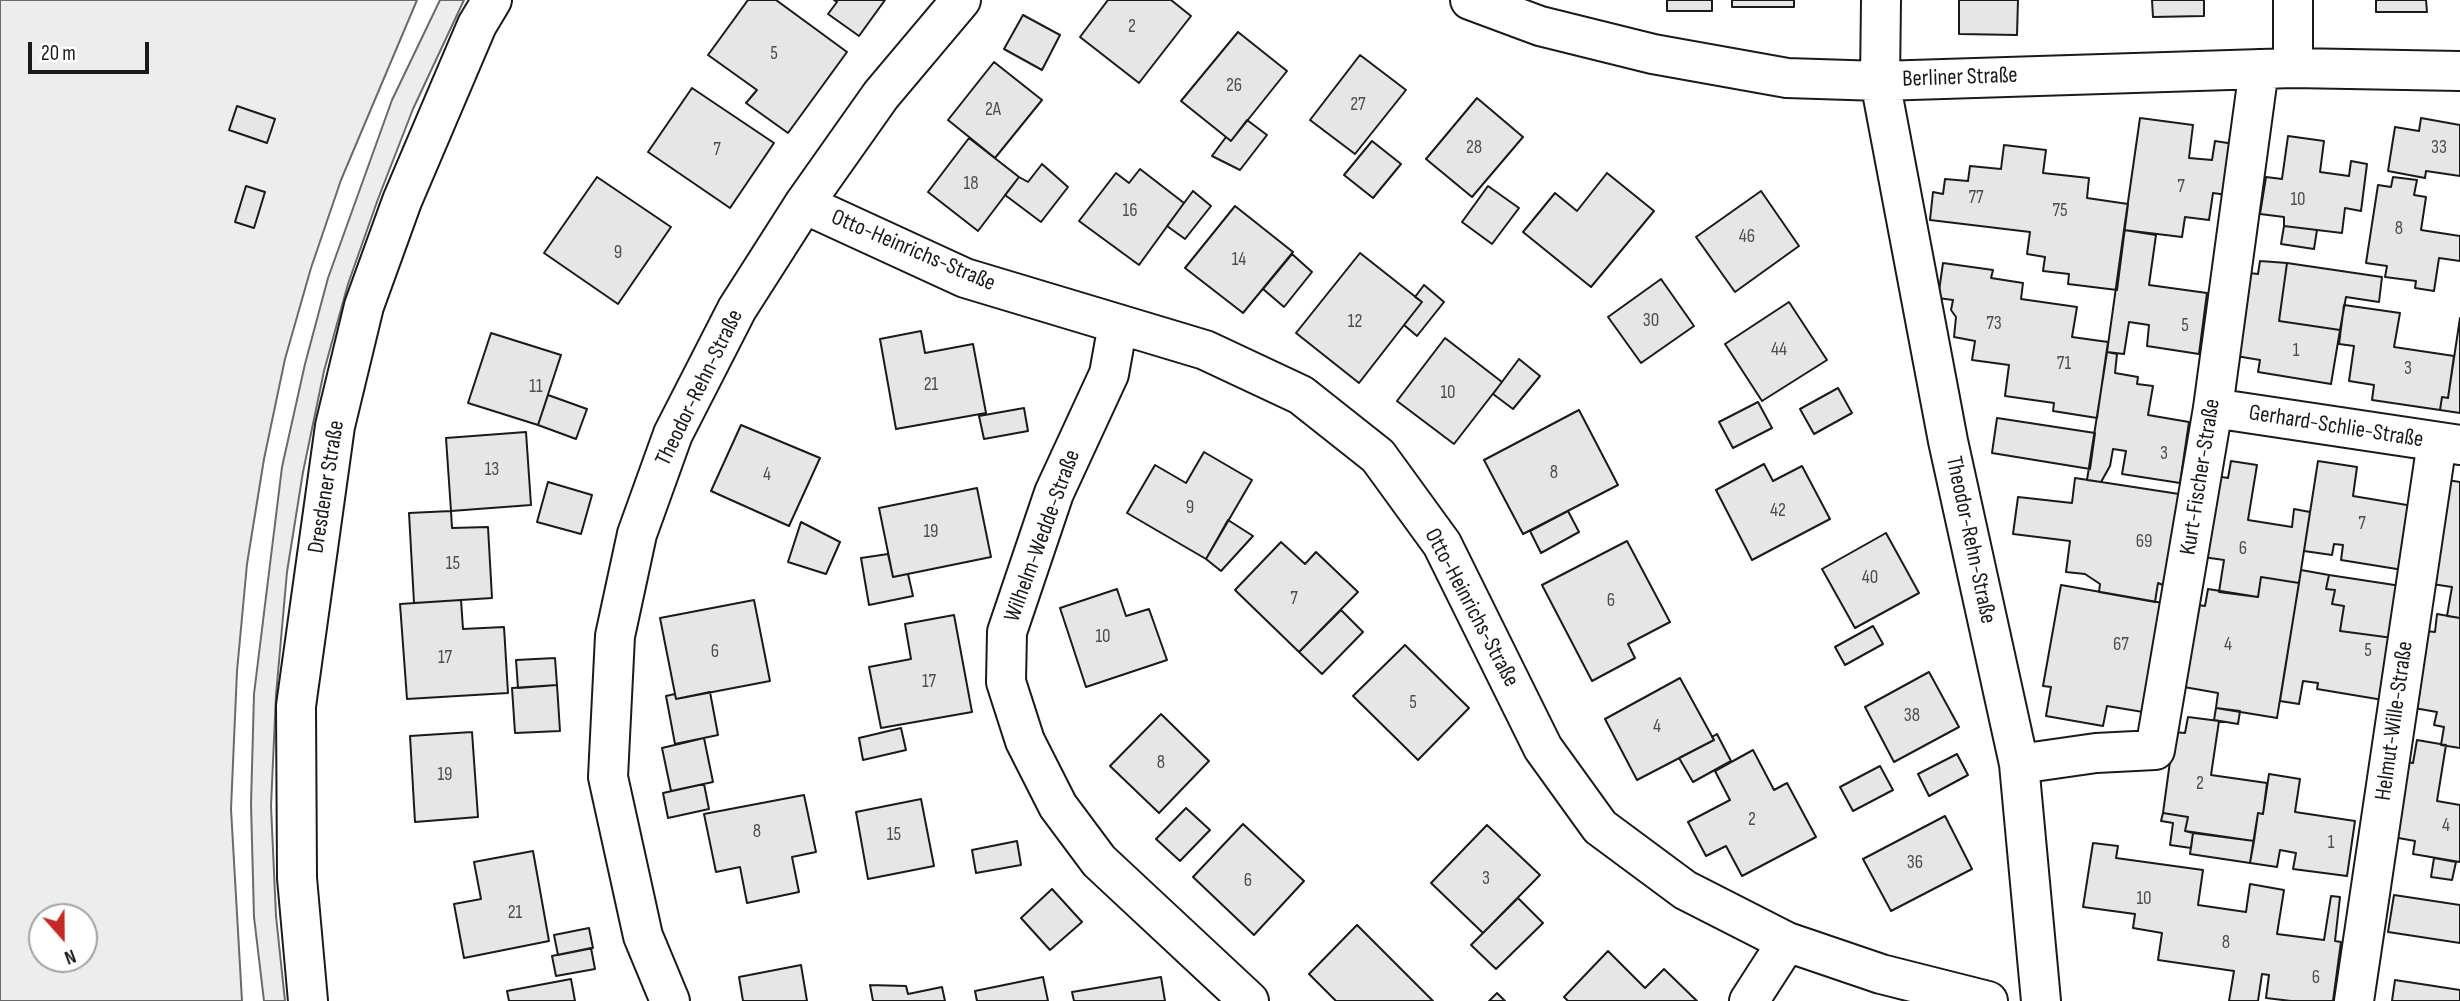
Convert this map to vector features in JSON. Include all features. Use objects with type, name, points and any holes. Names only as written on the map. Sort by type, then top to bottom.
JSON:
[{"type":"street","name":"Dresdener Straße","points":[[309,1001],[297,878],[296,706],[335,426],[364,306],[402,201],[478,25],[492,0]]},
{"type":"street","name":"Theodor-Rehn-Straße","points":[[670,1001],[643,936],[608,777],[615,636],[637,534],[673,434],[737,309],[804,204],[881,95],[961,0]]},
{"type":"street","name":"Berliner Straße","points":[[1470,0],[1540,26],[1653,54],[1787,78],[1880,81],[2276,69],[2460,71]]},
{"type":"street","name":"Theodor-Rehn-Straße","points":[[1881,0],[1880,81],[1948,441],[2019,764],[2041,1001]]},
{"type":"street","name":"Kurt-Fischer-Straße","points":[[2019,764],[2096,753],[2155,750],[2213,408],[2276,69],[2294,0]]},
{"type":"street","name":"Otto-Heinrichs-Straße","points":[[804,204],[965,278],[1205,350],[1301,395],[1378,456],[1442,544],[1543,748],[1600,827],[1685,890],[1787,943],[1881,974],[1989,1001]]},
{"type":"street","name":"Wilhelm-Wedde-Straße","points":[[1118,324],[1109,374],[1054,493],[1007,632],[1006,682],[1025,741],[1058,806],[1099,862],[1250,1001]]},
{"type":"street","name":"Gerhard-Schlie-Straße","points":[[2213,408],[2448,443]]},
{"type":"street","name":"Helmut-Wille-Straße","points":[[2354,1001],[2448,443]]},
{"type":"street","points":[[1749,1001],[1787,943]]},
{"type":"shaded area","points":[[0,0],[417,0],[341,180],[311,268],[285,359],[264,459],[247,564],[237,671],[231,809],[242,1001],[0,1001]]},
{"type":"shaded area","points":[[440,0],[464,0],[413,109],[348,284],[324,371],[303,472],[287,572],[276,695],[271,806],[276,916],[285,1001],[264,1001],[254,917],[251,804],[254,694],[282,467],[328,278],[392,100]]},
{"type":"building","points":[[748,0],[776,0],[847,52],[788,133],[746,103],[757,90],[708,55]]},
{"type":"building","points":[[834,0],[885,0],[859,36],[828,14],[837,2]]},
{"type":"building","points":[[1108,0],[1171,0],[1191,16],[1139,83],[1080,37]]},
{"type":"building","points":[[1667,0],[1712,0],[1712,11],[1667,11]]},
{"type":"building","points":[[1732,0],[1794,0],[1794,7],[1732,7]]},
{"type":"building","points":[[1959,0],[2018,0],[2017,35],[1959,34]]},
{"type":"building","points":[[2152,0],[2204,0],[2204,16],[2153,17]]},
{"type":"building","points":[[2376,0],[2426,0],[2427,12],[2376,12]]},
{"type":"building","points":[[1023,15],[1060,35],[1042,70],[1004,49]]},
{"type":"building","points":[[1238,32],[1287,71],[1231,141],[1181,101]]},
{"type":"building","points":[[1360,55],[1406,90],[1355,154],[1310,120]]},
{"type":"building","points":[[994,62],[1042,100],[995,158],[948,120]]},
{"type":"building","points":[[692,88],[774,143],[730,208],[648,152]]},
{"type":"building","points":[[1477,98],[1523,137],[1472,197],[1426,159]]},
{"type":"building","points":[[237,106],[275,119],[267,143],[229,130]]},
{"type":"building","points":[[2140,118],[2193,125],[2189,158],[2212,160],[2215,141],[2234,144],[2227,195],[2213,193],[2209,220],[2185,217],[2182,237],[2124,230]]},
{"type":"building","points":[[2421,118],[2460,125],[2460,176],[2426,171],[2425,178],[2388,171],[2395,127],[2419,131]]},
{"type":"building","points":[[1247,120],[1267,135],[1240,170],[1212,156],[1226,137],[1231,141]]},
{"type":"building","points":[[2288,136],[2324,141],[2320,172],[2349,176],[2351,161],[2367,164],[2361,211],[2345,208],[2342,233],[2284,226],[2284,217],[2260,214],[2266,177],[2282,179]]},
{"type":"building","points":[[969,138],[1019,177],[978,231],[928,192]]},
{"type":"building","points":[[1372,141],[1401,164],[1373,198],[1344,175]]},
{"type":"building","points":[[2004,145],[2046,150],[2043,173],[2089,178],[2087,198],[2128,204],[2117,290],[2068,284],[2069,274],[2043,271],[2045,257],[2027,254],[2030,232],[1930,220],[1933,192],[1943,194],[1945,179],[1968,181],[1970,166],[2001,169]]},
{"type":"building","points":[[1042,164],[1068,187],[1041,222],[1005,195],[1019,177],[1028,182]]},
{"type":"building","points":[[1140,169],[1184,203],[1139,265],[1079,221],[1116,173],[1129,183]]},
{"type":"building","points":[[1607,173],[1654,211],[1591,287],[1523,232],[1555,193],[1577,211]]},
{"type":"building","points":[[597,177],[671,227],[618,304],[544,253]]},
{"type":"building","points":[[2393,177],[2417,180],[2414,195],[2426,197],[2421,230],[2460,236],[2460,261],[2439,258],[2434,291],[2415,288],[2416,281],[2385,277],[2387,266],[2366,263],[2378,185],[2391,187]]},
{"type":"building","points":[[246,186],[265,192],[254,228],[235,222]]},
{"type":"building","points":[[1488,186],[1519,208],[1492,244],[1462,222]]},
{"type":"building","points":[[1193,191],[1211,206],[1185,239],[1167,226]]},
{"type":"building","points":[[1761,191],[1799,246],[1735,292],[1696,237]]},
{"type":"building","points":[[1235,206],[1293,252],[1243,313],[1185,268]]},
{"type":"building","points":[[2284,226],[2317,230],[2314,249],[2281,244]]},
{"type":"building","points":[[2124,230],[2156,235],[2149,285],[2207,293],[2199,354],[2147,346],[2149,325],[2129,322],[2124,354],[2107,352]]},
{"type":"building","points":[[1360,253],[1422,302],[1359,383],[1296,333]]},
{"type":"building","points":[[1292,254],[1312,272],[1284,307],[1263,289]]},
{"type":"building","points":[[2260,261],[2287,263],[2279,321],[2340,330],[2331,384],[2258,372],[2260,360],[2236,356],[2249,273],[2258,274]]},
{"type":"building","points":[[1943,263],[1993,270],[1991,278],[2023,283],[2021,299],[2077,307],[2072,337],[2108,342],[2097,418],[2053,411],[2054,403],[2005,396],[2009,365],[1972,360],[1975,341],[1954,337],[1956,317],[1951,310],[1953,300],[1938,298]]},
{"type":"building","points":[[2287,263],[2382,277],[2379,302],[2346,297],[2340,330],[2279,321]]},
{"type":"building","points":[[1661,279],[1694,326],[1641,363],[1608,317]]},
{"type":"building","points":[[1424,285],[1444,302],[1417,336],[1404,325],[1422,302],[1415,297]]},
{"type":"building","points":[[1789,302],[1827,360],[1762,401],[1725,344]]},
{"type":"building","points":[[2344,305],[2400,313],[2394,347],[2454,356],[2448,398],[2442,397],[2440,410],[2372,400],[2374,385],[2349,381],[2354,346],[2339,344]]},
{"type":"building","points":[[2460,318],[2460,413],[2440,410],[2442,397],[2448,398]]},
{"type":"building","points":[[921,331],[925,353],[973,344],[986,413],[896,429],[880,339]]},
{"type":"building","points":[[491,333],[561,355],[538,425],[468,403]]},
{"type":"building","points":[[1445,338],[1502,382],[1454,444],[1397,401]]},
{"type":"building","points":[[2107,352],[2117,354],[2115,373],[2138,377],[2137,384],[2153,386],[2148,415],[2189,422],[2180,483],[2122,474],[2126,451],[2113,449],[2110,466],[2101,482],[2087,480]]},
{"type":"building","points":[[1519,359],[1540,376],[1513,409],[1493,394]]},
{"type":"building","points":[[1838,388],[1852,413],[1814,434],[1800,409]]},
{"type":"building","points":[[548,395],[587,409],[576,439],[538,425]]},
{"type":"building","points":[[1758,402],[1772,428],[1733,448],[1719,422]]},
{"type":"building","points":[[1024,408],[1028,431],[984,439],[979,416]]},
{"type":"building","points":[[1579,410],[1618,485],[1523,534],[1484,460]]},
{"type":"building","points":[[1997,418],[2095,433],[2090,469],[1992,453]]},
{"type":"building","points":[[741,425],[820,458],[789,526],[711,491]]},
{"type":"building","points":[[526,432],[531,505],[451,511],[446,438]]},
{"type":"building","points":[[1204,452],[1252,480],[1206,559],[1127,513],[1155,465],[1186,483]]},
{"type":"building","points":[[2231,461],[2257,465],[2248,520],[2292,527],[2294,509],[2310,512],[2299,583],[2261,577],[2258,597],[2219,592],[2224,560],[2203,557],[2216,476],[2228,478]]},
{"type":"building","points":[[2318,461],[2357,467],[2353,496],[2413,506],[2403,570],[2341,560],[2343,545],[2334,544],[2332,555],[2304,551]]},
{"type":"building","points":[[1764,464],[1773,481],[1802,466],[1830,519],[1752,560],[1716,490]]},
{"type":"building","points":[[2075,478],[2179,494],[2165,586],[2158,583],[2155,602],[2099,592],[2100,584],[2085,574],[2066,572],[2070,541],[2013,534],[2018,497],[2072,503]]},
{"type":"building","points":[[2447,480],[2460,482],[2460,618],[2447,616],[2452,587],[2432,584]]},
{"type":"building","points":[[548,482],[592,495],[581,534],[537,522]]},
{"type":"building","points":[[977,488],[991,557],[893,577],[879,508]]},
{"type":"building","points":[[451,511],[452,528],[488,527],[492,598],[414,603],[409,513]]},
{"type":"building","points":[[1568,511],[1579,532],[1541,553],[1530,531]]},
{"type":"building","points":[[1228,520],[1253,536],[1221,571],[1206,559]]},
{"type":"building","points":[[801,522],[840,542],[826,574],[788,562]]},
{"type":"building","points":[[1886,533],[1919,593],[1855,628],[1822,569]]},
{"type":"building","points":[[1627,541],[1670,622],[1628,644],[1635,658],[1592,681],[1542,585]]},
{"type":"building","points":[[1281,542],[1305,564],[1316,552],[1358,592],[1299,652],[1235,590]]},
{"type":"building","points":[[888,554],[893,577],[908,574],[913,596],[869,605],[861,558]]},
{"type":"building","points":[[2301,570],[2329,575],[2326,589],[2335,590],[2332,604],[2344,606],[2340,631],[2393,638],[2383,700],[2317,689],[2318,683],[2303,681],[2299,704],[2280,701]]},
{"type":"building","points":[[2329,575],[2401,586],[2393,638],[2340,631],[2344,606],[2332,604],[2335,590],[2326,589]]},
{"type":"building","points":[[2261,577],[2299,583],[2277,718],[2216,708],[2218,693],[2184,687],[2198,605],[2205,606],[2208,589],[2258,597]]},
{"type":"building","points":[[2061,585],[2163,603],[2143,712],[2107,706],[2103,726],[2046,716],[2051,687],[2043,686]]},
{"type":"building","points":[[1117,589],[1126,616],[1149,609],[1167,660],[1086,687],[1060,608]]},
{"type":"building","points":[[461,600],[463,629],[504,627],[508,693],[407,699],[400,604]]},
{"type":"building","points":[[754,600],[770,681],[676,699],[660,618]]},
{"type":"building","points":[[1341,610],[1363,632],[1322,674],[1299,652]]},
{"type":"building","points":[[2437,614],[2460,618],[2460,748],[2441,745],[2444,727],[2434,725],[2437,712],[2414,708],[2426,631],[2435,632]]},
{"type":"building","points":[[954,615],[972,712],[881,728],[869,667],[911,659],[905,624]]},
{"type":"building","points":[[1873,626],[1883,644],[1845,665],[1835,647]]},
{"type":"building","points":[[1405,645],[1469,708],[1418,760],[1353,696]]},
{"type":"building","points":[[555,658],[557,685],[518,688],[516,660]]},
{"type":"building","points":[[1929,672],[1959,727],[1894,762],[1865,707]]},
{"type":"building","points":[[1680,678],[1714,740],[1637,780],[1605,719]]},
{"type":"building","points":[[557,685],[560,731],[515,733],[512,688]]},
{"type":"building","points":[[710,692],[718,735],[675,744],[666,696],[675,694],[676,699]]},
{"type":"building","points":[[2216,708],[2240,711],[2238,724],[2214,720]]},
{"type":"building","points":[[1161,714],[1209,761],[1159,813],[1110,766]]},
{"type":"building","points":[[2188,717],[2219,721],[2211,775],[2267,783],[2263,814],[2258,813],[2254,841],[2185,831],[2188,817],[2163,813],[2174,732],[2185,733]]},
{"type":"building","points":[[901,728],[906,750],[863,760],[859,738]]},
{"type":"building","points":[[472,732],[478,817],[415,822],[410,736]]},
{"type":"building","points":[[1717,734],[1731,761],[1693,782],[1679,758],[1714,740],[1712,737]]},
{"type":"building","points":[[704,738],[713,782],[671,791],[662,748]]},
{"type":"building","points":[[2417,740],[2446,745],[2437,801],[2460,805],[2460,862],[2413,854],[2415,841],[2393,837],[2405,762],[2413,763]]},
{"type":"building","points":[[1753,750],[1774,790],[1787,783],[1816,837],[1742,876],[1726,846],[1706,856],[1688,822],[1730,800],[1715,771]]},
{"type":"building","points":[[1957,754],[1968,775],[1929,796],[1918,774]]},
{"type":"building","points":[[1880,766],[1893,790],[1853,811],[1840,787]]},
{"type":"building","points":[[2269,774],[2300,779],[2295,812],[2355,821],[2347,876],[2293,869],[2296,853],[2280,850],[2277,867],[2250,863],[2258,813],[2263,814]]},
{"type":"building","points":[[704,784],[709,809],[668,818],[663,793]]},
{"type":"building","points":[[804,795],[816,852],[792,857],[799,892],[747,903],[740,867],[716,872],[704,814]]},
{"type":"building","points":[[921,799],[934,866],[868,879],[856,812]]},
{"type":"building","points":[[1186,808],[1210,830],[1180,861],[1156,839]]},
{"type":"building","points":[[2163,813],[2188,817],[2185,831],[2193,833],[2191,848],[2170,845],[2173,823],[2161,821]]},
{"type":"building","points":[[1945,816],[1972,869],[1891,911],[1863,859]]},
{"type":"building","points":[[1243,824],[1304,881],[1254,935],[1193,877]]},
{"type":"building","points":[[1487,825],[1540,875],[1483,933],[1431,883]]},
{"type":"building","points":[[2193,833],[2254,841],[2250,863],[2190,854]]},
{"type":"building","points":[[1017,841],[1021,865],[976,873],[972,850]]},
{"type":"building","points":[[2093,843],[2118,846],[2116,858],[2203,870],[2198,905],[2246,912],[2250,884],[2284,890],[2277,934],[2324,940],[2331,896],[2340,897],[2335,941],[2341,942],[2333,1001],[2266,998],[2269,975],[2262,974],[2258,1001],[2229,1001],[2234,971],[2158,960],[2162,933],[2133,928],[2135,914],[2083,907]]},
{"type":"building","points":[[533,851],[549,941],[464,958],[454,904],[481,899],[474,862]]},
{"type":"building","points":[[2434,858],[2456,862],[2452,880],[2431,877]]},
{"type":"building","points":[[1052,889],[1082,922],[1050,950],[1021,918]]},
{"type":"building","points":[[2394,895],[2460,905],[2460,943],[2388,932]]},
{"type":"building","points":[[1518,898],[1543,923],[1496,969],[1471,945]]},
{"type":"building","points":[[1357,925],[1433,1001],[1336,1001],[1309,974]]},
{"type":"building","points":[[589,928],[593,948],[558,955],[554,935]]},
{"type":"building","points":[[591,948],[595,969],[556,976],[552,956]]},
{"type":"building","points":[[1608,951],[1645,988],[1664,969],[1697,1001],[1568,1001],[1564,997]]},
{"type":"building","points":[[801,965],[807,1001],[743,1001],[739,977]]},
{"type":"building","points":[[1043,977],[1048,1001],[977,1001],[975,991]]},
{"type":"building","points":[[1161,977],[1165,1001],[1074,1001],[1072,992]]},
{"type":"building","points":[[571,979],[575,1001],[509,1001],[507,991]]},
{"type":"building","points":[[2395,980],[2460,990],[2460,1001],[2392,1001]]},
{"type":"building","points":[[870,985],[906,986],[908,994],[942,987],[945,1001],[873,1001]]},
{"type":"building","points":[[1497,993],[1505,1001],[1489,1001]]}]
